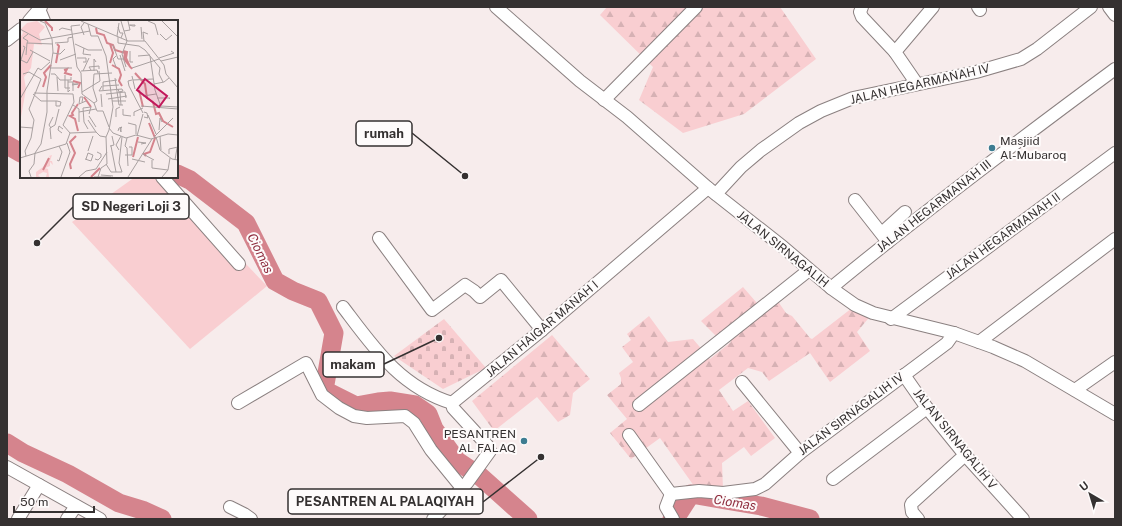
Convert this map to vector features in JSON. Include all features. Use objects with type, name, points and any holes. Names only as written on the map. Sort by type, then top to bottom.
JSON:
[{"type":"street","name":"JALAN SIRNAGALIH","points":[[496,7],[509,11],[580,81],[627,117],[712,191],[831,288],[855,305],[873,314],[954,333],[993,347],[1025,361],[1115,414]]},
{"type":"street","points":[[604,100],[696,7]]},
{"type":"street","points":[[862,7],[860,12],[862,17],[896,52],[918,84]]},
{"type":"street","points":[[896,52],[934,7]]},
{"type":"street","name":"JALAN HEGARMANAH IV","points":[[712,191],[752,157],[799,124],[821,112],[853,98],[976,72],[1021,59],[1037,49],[1091,7]]},
{"type":"street","points":[[1109,7],[1115,15]]},
{"type":"street","points":[[30,20],[40,8]]},
{"type":"street","points":[[40,8],[44,20]]},
{"type":"street","points":[[7,40],[20,30]]},
{"type":"street","name":"JALAN HEGARMANAH III","points":[[831,288],[885,238],[1115,69]]},
{"type":"street","name":"JALAN HEGARMANAH II","points":[[891,319],[1115,153]]},
{"type":"street","points":[[163,178],[239,264]]},
{"type":"street","name":"JALAN HAIGAR MANAH I","points":[[452,403],[712,191]]},
{"type":"street","points":[[855,200],[885,238],[905,212]]},
{"type":"street","points":[[379,238],[432,310],[465,285],[480,297],[501,280],[542,330]]},
{"type":"street","points":[[979,342],[1115,239]]},
{"type":"street","points":[[639,405],[809,270]]},
{"type":"street","points":[[344,307],[376,351],[397,372],[421,390],[437,399],[452,403],[453,408],[489,447],[490,451],[465,485],[433,519]]},
{"type":"street","name":"JALAN SIRNAGALIH IV","points":[[671,494],[699,491],[723,494],[755,488],[765,484],[800,453],[947,342],[954,333]]},
{"type":"street","points":[[1075,390],[1115,362]]},
{"type":"street","points":[[238,403],[306,363],[322,395],[339,408],[354,416],[367,418],[405,416],[414,423],[431,450],[465,485]]},
{"type":"street","name":"JALAN SIRNAGALIH V","points":[[904,375],[927,408],[965,455],[1023,519]]},
{"type":"street","points":[[742,382],[800,453]]},
{"type":"street","points":[[834,479],[927,408]]},
{"type":"street","points":[[629,435],[671,494],[666,506],[672,517]]},
{"type":"street","points":[[918,519],[912,512],[912,503],[965,455]]},
{"type":"street","points":[[7,467],[100,519]]},
{"type":"street","points":[[18,519],[39,485]]},
{"type":"street","points":[[67,519],[76,506]]},
{"type":"street","points":[[230,507],[251,519]]},
{"type":"green space","points":[[607,7],[780,7],[816,59],[744,114],[683,133],[639,100],[653,67],[600,15]]},
{"type":"green space","points":[[134,178],[164,178],[267,286],[190,349],[72,222]]},
{"type":"green space","points":[[743,287],[763,310],[777,300],[786,313],[792,316],[812,339],[852,308],[872,314],[857,332],[870,351],[830,382],[810,353],[769,381],[762,372],[748,368],[719,390],[733,411],[748,401],[775,438],[751,456],[744,447],[722,463],[723,489],[694,486],[660,438],[631,459],[610,433],[627,419],[607,395],[621,384],[619,373],[633,362],[622,347],[631,340],[627,334],[649,316],[668,342],[693,339],[710,359],[731,342],[725,333],[718,338],[701,321]]},
{"type":"green space","points":[[444,319],[486,368],[443,389],[394,356]]},
{"type":"green space","points":[[552,335],[590,379],[573,393],[570,415],[558,422],[537,397],[494,431],[472,401]]},
{"type":"waterway","name":"Ciomas","points":[[7,145],[20,152]]},
{"type":"waterway","name":"Ciomas","points":[[178,174],[190,180],[246,223],[275,281],[293,291],[318,301],[334,333],[324,390],[356,406],[390,401],[415,405],[428,414],[434,429],[457,461],[481,477],[528,519]]},
{"type":"waterway","points":[[7,443],[23,453],[68,474],[119,503],[142,510],[162,519]]},
{"type":"waterway","name":"Ciomas","points":[[672,519],[678,514],[691,494],[761,506],[810,519]]},
{"type":"place","name":"Masjiid Al-Mubaroq","points":[[992,148]]},
{"type":"place","name":"rumah","points":[[465,176]]},
{"type":"place","name":"SD Negeri Loji 3","points":[[37,243]]},
{"type":"place","name":"makam","points":[[439,338]]},
{"type":"place","name":"PESANTREN AL FALAQ","points":[[524,441]]},
{"type":"place","name":"PESANTREN AL PALAQIYAH","points":[[541,457]]}]
